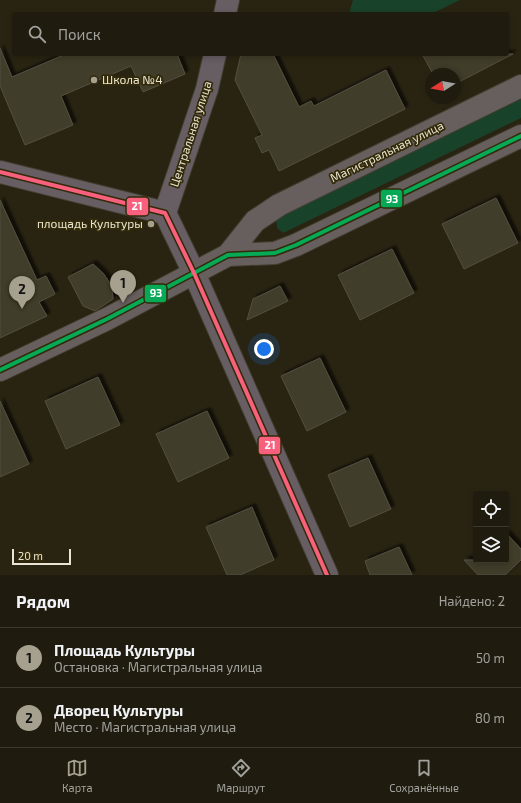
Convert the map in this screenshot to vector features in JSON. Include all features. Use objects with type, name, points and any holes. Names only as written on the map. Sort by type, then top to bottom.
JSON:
[{"type":"main road","name":"Магистральная улица","points":[[228,255],[255,220],[279,205],[521,86]]},
{"type":"main road","points":[[0,370],[107,319],[228,255],[275,253],[296,245],[521,136]]},
{"type":"street","points":[[225,12],[228,0]]},
{"type":"street","name":"Центральная улица","points":[[165,213],[207,89],[215,56]]},
{"type":"street","points":[[0,172],[165,213],[194,273],[327,575]]},
{"type":"green space","points":[[353,0],[460,0],[435,12],[350,12]]},
{"type":"green space","points":[[521,99],[521,118],[283,233],[277,228],[276,218]]},
{"type":"building","points":[[0,48],[12,77],[61,56],[178,56],[185,74],[143,92],[131,66],[61,96],[73,125],[25,145],[0,86]]},
{"type":"building","points":[[509,54],[513,54],[461,81],[461,68],[430,68],[423,56],[509,56]]},
{"type":"building","points":[[241,56],[274,56],[299,107],[311,101],[314,106],[386,70],[405,109],[279,171],[269,150],[262,153],[255,138],[262,135],[235,80]]},
{"type":"building","points":[[496,198],[518,243],[464,269],[442,224]]},
{"type":"building","points":[[0,200],[37,280],[46,276],[55,294],[39,302],[47,316],[0,338]]},
{"type":"building","points":[[392,249],[414,293],[360,320],[338,275]]},
{"type":"building","points":[[93,264],[103,273],[112,286],[113,299],[95,311],[83,306],[68,277]]},
{"type":"building","points":[[280,286],[288,301],[247,320],[253,299]]},
{"type":"building","points":[[320,358],[346,412],[307,431],[281,376]]},
{"type":"building","points":[[98,377],[120,425],[66,449],[45,401]]},
{"type":"building","points":[[0,401],[29,464],[0,477]]},
{"type":"building","points":[[207,411],[229,458],[178,482],[156,434]]},
{"type":"building","points":[[368,458],[391,509],[350,527],[328,475]]},
{"type":"building","points":[[252,507],[274,560],[240,575],[227,575],[206,527]]},
{"type":"building","points":[[509,536],[521,549],[521,560],[505,575],[478,575],[464,560],[473,560],[473,563],[509,563]]},
{"type":"building","points":[[399,547],[412,575],[370,575],[365,561]]},
{"type":"transit line","name":"93","points":[[0,370],[107,319],[228,255],[275,253],[296,245],[521,136]]},
{"type":"transit line","name":"21","points":[[0,172],[165,213],[194,273],[327,575]]},
{"type":"place","name":"Школа №4","points":[[94,80]]},
{"type":"place","name":"площадь Культуры","points":[[151,224]]},
{"type":"place","name":"Площадь Культуры","points":[[123,303]]},
{"type":"place","name":"Дворец Культуры","points":[[22,309]]}]
